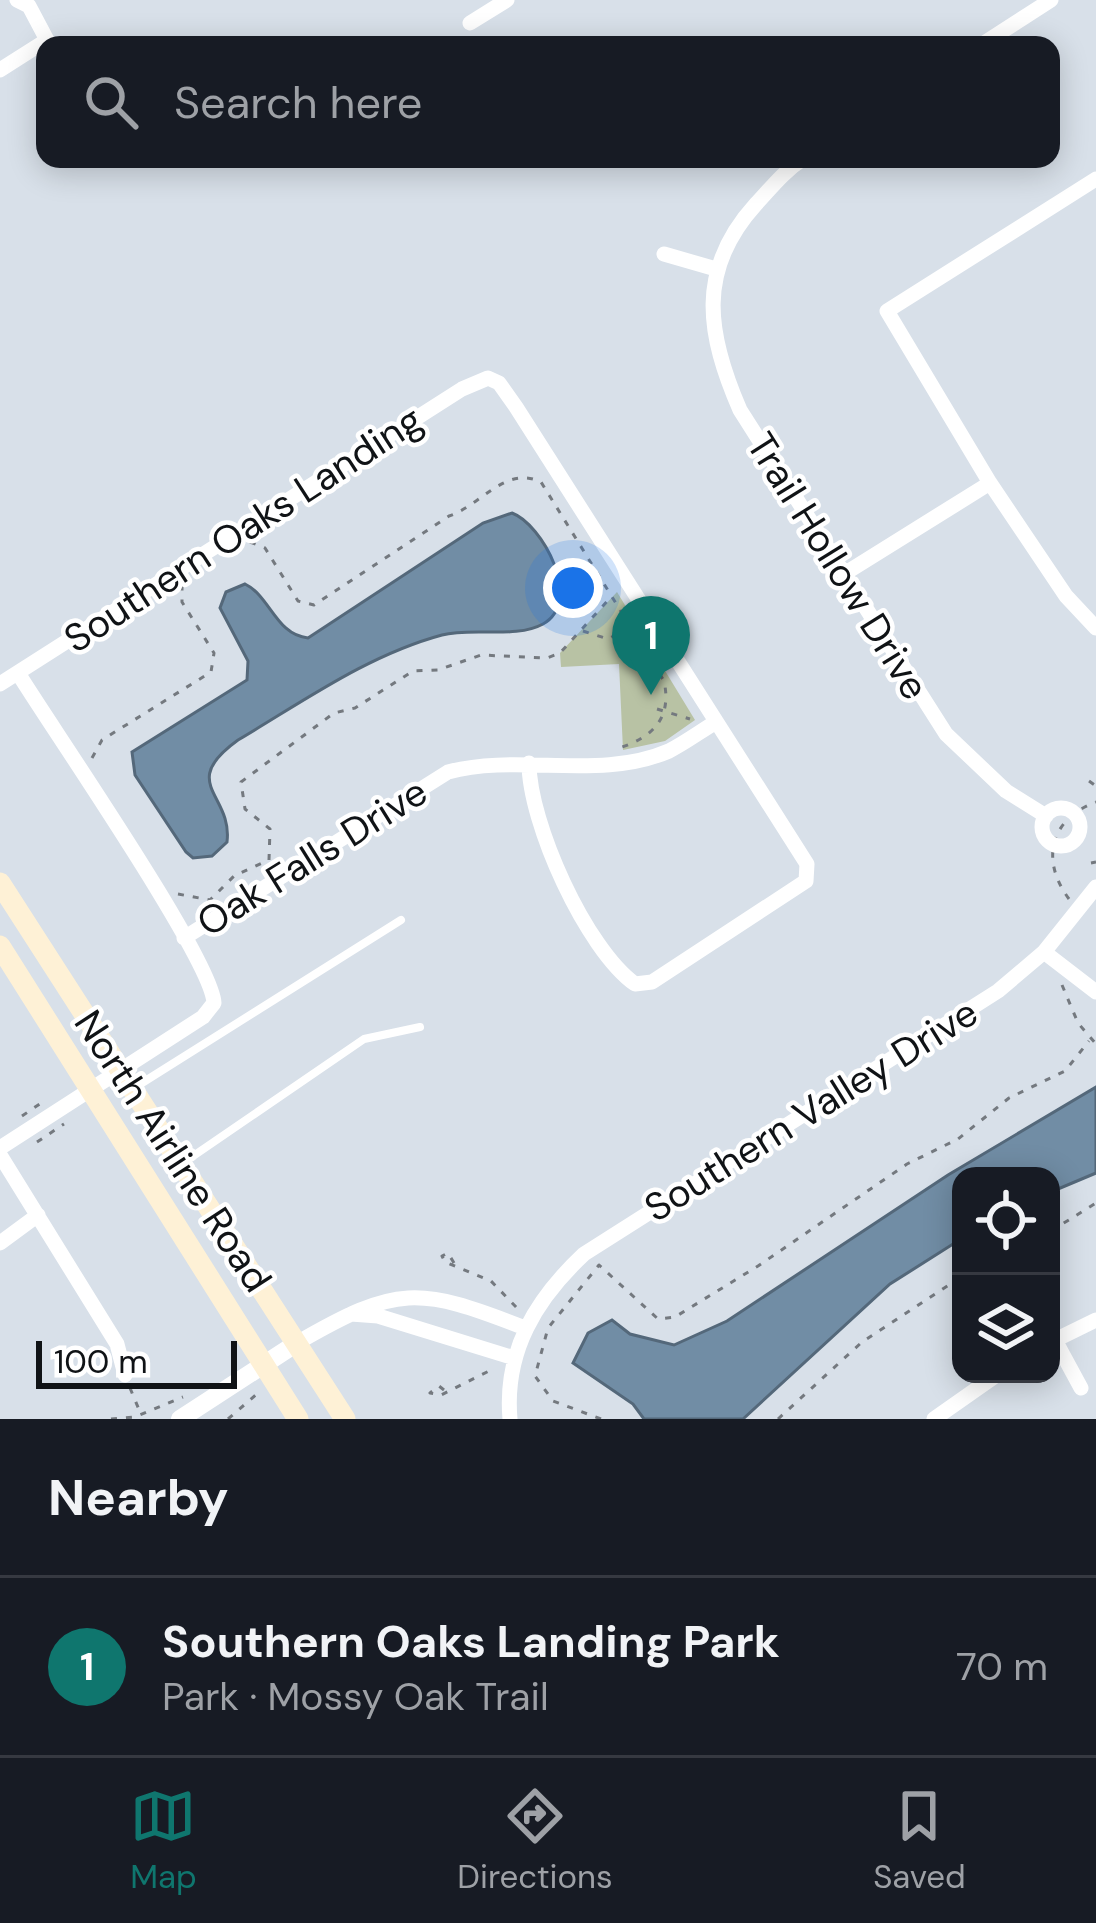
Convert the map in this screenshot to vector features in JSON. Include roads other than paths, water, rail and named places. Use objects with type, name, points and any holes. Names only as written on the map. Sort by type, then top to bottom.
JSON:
[{"type":"main road","name":"North Airline Road","points":[[0,884],[345,1419]]},
{"type":"main road","name":"North Airline Road","points":[[0,946],[298,1419]]},
{"type":"street","points":[[17,0],[29,6],[45,36]]},
{"type":"street","points":[[470,23],[507,0]]},
{"type":"street","points":[[995,36],[1051,0]]},
{"type":"street","points":[[0,70],[36,47]]},
{"type":"street","points":[[664,254],[716,269],[732,231],[794,168]]},
{"type":"street","points":[[1096,179],[887,311],[990,483],[1066,596],[1096,628]]},
{"type":"street","name":"Trail Hollow Drive","points":[[716,269],[713,319],[724,375],[740,410],[946,734],[1006,791],[1046,816]]},
{"type":"street","name":"Southern Oaks Landing","points":[[0,684],[462,389],[488,378],[499,382],[545,452],[714,724]]},
{"type":"street","points":[[844,574],[990,483]]},
{"type":"street","points":[[18,673],[214,990],[214,1003],[203,1018],[127,1079],[90,1090],[0,1152],[117,1344],[125,1375]]},
{"type":"street","points":[[529,764],[529,795],[545,849],[613,962],[634,984],[652,982],[806,881],[806,864],[714,724]]},
{"type":"street","name":"Oak Falls Drive","points":[[184,938],[448,772],[625,762],[667,752],[714,724]]},
{"type":"street","points":[[1056,809],[1074,813],[1080,824],[1078,836],[1069,844],[1052,843],[1044,834],[1046,816],[1056,809]]},
{"type":"street","points":[[1078,836],[1094,857]]},
{"type":"street","name":"Southern Valley Drive","points":[[511,1419],[514,1358],[527,1324],[540,1300],[584,1254],[998,991],[1044,952],[1096,887]]},
{"type":"street","points":[[1044,952],[1096,992]]},
{"type":"street","points":[[0,1243],[38,1216]]},
{"type":"street","points":[[180,1419],[369,1303],[415,1295],[527,1324]]},
{"type":"street","points":[[348,1314],[378,1316],[514,1358]]},
{"type":"street","points":[[1060,1338],[1096,1320]]},
{"type":"street","points":[[1060,1353],[1081,1388]]},
{"type":"street","points":[[934,1419],[985,1383]]},
{"type":"lane","points":[[127,1079],[401,920]]},
{"type":"lane","points":[[182,1164],[364,1039],[420,1028]]},
{"type":"water","points":[[512,513],[535,532],[554,564],[560,598],[555,613],[532,628],[442,635],[388,654],[238,740],[220,755],[209,779],[227,826],[227,842],[212,856],[193,858],[186,852],[135,775],[132,752],[247,680],[248,661],[220,608],[226,592],[245,584],[288,630],[308,638],[483,523]]},
{"type":"water","points":[[1096,1087],[1096,1173],[1060,1188],[1060,1167],[961,1167]]},
{"type":"water","points":[[952,1173],[952,1245],[890,1284],[743,1419],[644,1419],[633,1404],[573,1363],[588,1333],[612,1320],[630,1334],[674,1345],[727,1321]]},
{"type":"place","name":"Southern Oaks Landing Park","points":[[651,695]]}]
